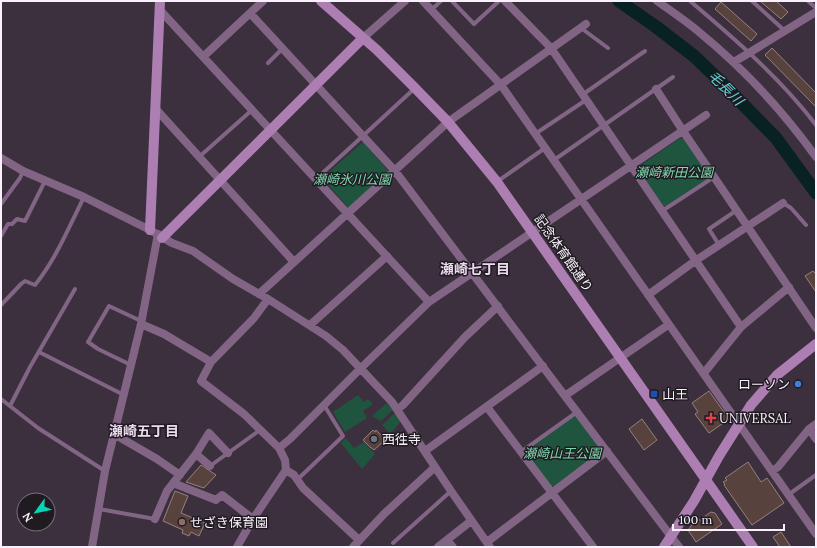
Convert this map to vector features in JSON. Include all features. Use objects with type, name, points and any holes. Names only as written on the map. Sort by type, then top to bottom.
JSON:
[{"type":"street","points":[[204,56],[263,1]]},
{"type":"street","name":"記念体育館通り","points":[[321,1],[363,38],[415,88],[448,122],[497,182],[753,547]]},
{"type":"street","points":[[156,234],[220,181],[363,38],[405,1]]},
{"type":"street","points":[[423,1],[500,85],[536,134],[668,325],[704,373],[816,534]]},
{"type":"street","points":[[505,1],[551,48],[661,212],[741,327]]},
{"type":"street","points":[[657,1],[698,31],[734,62],[790,123],[816,157]]},
{"type":"street","points":[[160,5],[271,130],[429,302]]},
{"type":"street","points":[[92,547],[105,470],[141,323],[156,234],[154,108],[160,5]]},
{"type":"street","points":[[734,62],[816,12]]},
{"type":"street","points":[[250,13],[395,171],[566,395],[577,412],[679,547]]},
{"type":"street","points":[[259,294],[448,122],[583,26]]},
{"type":"street","points":[[656,89],[816,328]]},
{"type":"street","points":[[154,108],[294,262]]},
{"type":"street","points":[[279,448],[290,439],[429,302],[706,115]]},
{"type":"street","points":[[1,158],[23,171],[84,197],[172,243],[193,251],[233,279],[310,325],[343,350],[378,385],[398,409],[451,492],[488,545],[607,451]]},
{"type":"street","points":[[648,295],[695,261],[783,202]]},
{"type":"street","points":[[310,325],[387,256]]},
{"type":"street","points":[[704,373],[741,327],[789,287]]},
{"type":"street","points":[[237,547],[253,519],[286,470],[285,460],[279,448],[260,430],[228,400],[201,381],[211,362],[254,318],[268,299]]},
{"type":"street","points":[[398,409],[465,337],[498,306]]},
{"type":"street","points":[[141,323],[164,334],[211,362]]},
{"type":"street","points":[[566,395],[668,325]]},
{"type":"street","points":[[664,547],[739,424],[761,392],[777,375],[804,352],[816,344]]},
{"type":"street","points":[[425,451],[543,366]]},
{"type":"street","points":[[487,407],[593,547]]},
{"type":"street","points":[[772,471],[778,467],[809,429],[816,424]]},
{"type":"street","points":[[809,429],[816,439]]},
{"type":"street","points":[[155,519],[167,491],[196,454],[209,433],[228,453]]},
{"type":"street","points":[[114,434],[157,459],[180,475]]},
{"type":"street","points":[[196,454],[210,466]]},
{"type":"street","points":[[353,547],[384,514],[435,467]]},
{"type":"street","points":[[286,470],[303,488],[359,540]]},
{"type":"street","points":[[173,483],[216,500],[222,495],[253,519]]},
{"type":"street","points":[[438,547],[471,521]]},
{"type":"street","points":[[447,540],[453,547]]},
{"type":"lane","points":[[431,10],[441,1]]},
{"type":"lane","points":[[452,1],[474,24],[499,1]]},
{"type":"lane","points":[[690,1],[749,53],[802,107],[816,125]]},
{"type":"lane","points":[[752,1],[785,31]]},
{"type":"lane","points":[[808,1],[816,8]]},
{"type":"lane","points":[[583,26],[608,48]]},
{"type":"lane","points":[[268,63],[283,48]]},
{"type":"lane","points":[[536,134],[645,51]]},
{"type":"lane","points":[[553,160],[673,77]]},
{"type":"lane","points":[[316,179],[415,88]]},
{"type":"lane","points":[[199,158],[252,109]]},
{"type":"lane","points":[[497,182],[545,148]]},
{"type":"lane","points":[[1,204],[20,178],[23,171]]},
{"type":"lane","points":[[661,212],[714,177]]},
{"type":"lane","points":[[1,236],[8,224],[12,224],[17,219],[25,222],[45,181]]},
{"type":"lane","points":[[1,305],[25,281],[35,285],[43,275],[84,197]]},
{"type":"lane","points":[[783,202],[806,224]]},
{"type":"lane","points":[[719,245],[709,228],[737,210]]},
{"type":"lane","points":[[10,406],[30,367],[75,290]]},
{"type":"lane","points":[[130,365],[98,349],[88,342],[109,306],[141,323]]},
{"type":"lane","points":[[39,352],[124,395]]},
{"type":"lane","points":[[1,399],[38,428],[105,470]]},
{"type":"lane","points":[[297,480],[343,436],[324,405]]},
{"type":"lane","points":[[521,452],[577,412]]},
{"type":"lane","points":[[210,466],[260,430]]},
{"type":"lane","points":[[788,494],[816,474]]},
{"type":"lane","points":[[393,543],[451,492]]},
{"type":"lane","points":[[99,509],[155,519]]},
{"type":"green space","name":"瀬崎新田公園","points":[[680,138],[684,139],[709,176],[708,179],[666,206],[663,206],[639,171],[640,166]]},
{"type":"green space","name":"瀬崎氷川公園","points":[[363,142],[389,172],[349,208],[322,178]]},
{"type":"green space","points":[[358,395],[364,402],[368,399],[373,404],[363,411],[367,418],[345,432],[333,412]]},
{"type":"green space","points":[[387,403],[393,410],[381,421],[372,416]]},
{"type":"green space","points":[[395,413],[401,421],[388,437],[385,435],[388,431],[382,425]]},
{"type":"green space","name":"瀬崎山王公園","points":[[574,416],[578,418],[601,449],[600,452],[555,486],[551,486],[527,453],[528,450]]},
{"type":"green space","points":[[346,438],[354,448],[364,442],[375,454],[362,469],[341,443]]},
{"type":"building","points":[[760,1],[776,1],[788,12],[781,19]]},
{"type":"building","points":[[721,2],[757,34],[751,41],[715,9]]},
{"type":"building","points":[[772,48],[816,93],[816,107],[765,55]]},
{"type":"building","points":[[813,271],[816,274],[816,292],[805,276]]},
{"type":"building","points":[[709,391],[729,419],[709,433],[695,414],[698,412],[692,403]]},
{"type":"building","points":[[642,419],[657,440],[644,450],[629,429]]},
{"type":"building","points":[[373,430],[375,432],[376,430],[383,437],[382,439],[384,441],[374,450],[363,440]]},
{"type":"building","points":[[748,462],[761,482],[767,478],[784,503],[752,525],[723,482],[727,480],[725,478]]},
{"type":"building","points":[[201,465],[216,475],[204,488],[186,482]]},
{"type":"building","points":[[175,491],[188,496],[181,513],[205,523],[199,536],[191,532],[189,536],[182,533],[183,530],[163,521]]},
{"type":"building","points":[[711,512],[715,513],[722,524],[696,542],[688,530],[692,525]]},
{"type":"building","points":[[781,532],[791,547],[780,547],[773,537]]},
{"type":"waterway","name":"毛長川","points":[[619,1],[694,56],[719,80],[776,138],[816,193]]},
{"type":"place","name":"ローソン","points":[[798,384]]},
{"type":"place","name":"山王","points":[[654,394]]},
{"type":"place","name":"UNIVERSAL","points":[[711,418]]},
{"type":"place","name":"西徃寺","points":[[374,439]]},
{"type":"place","name":"せざき保育園","points":[[182,522]]},
{"type":"district","name":"瀬崎七丁目","points":[[475,269]]},
{"type":"district","name":"瀬崎五丁目","points":[[144,431]]}]
